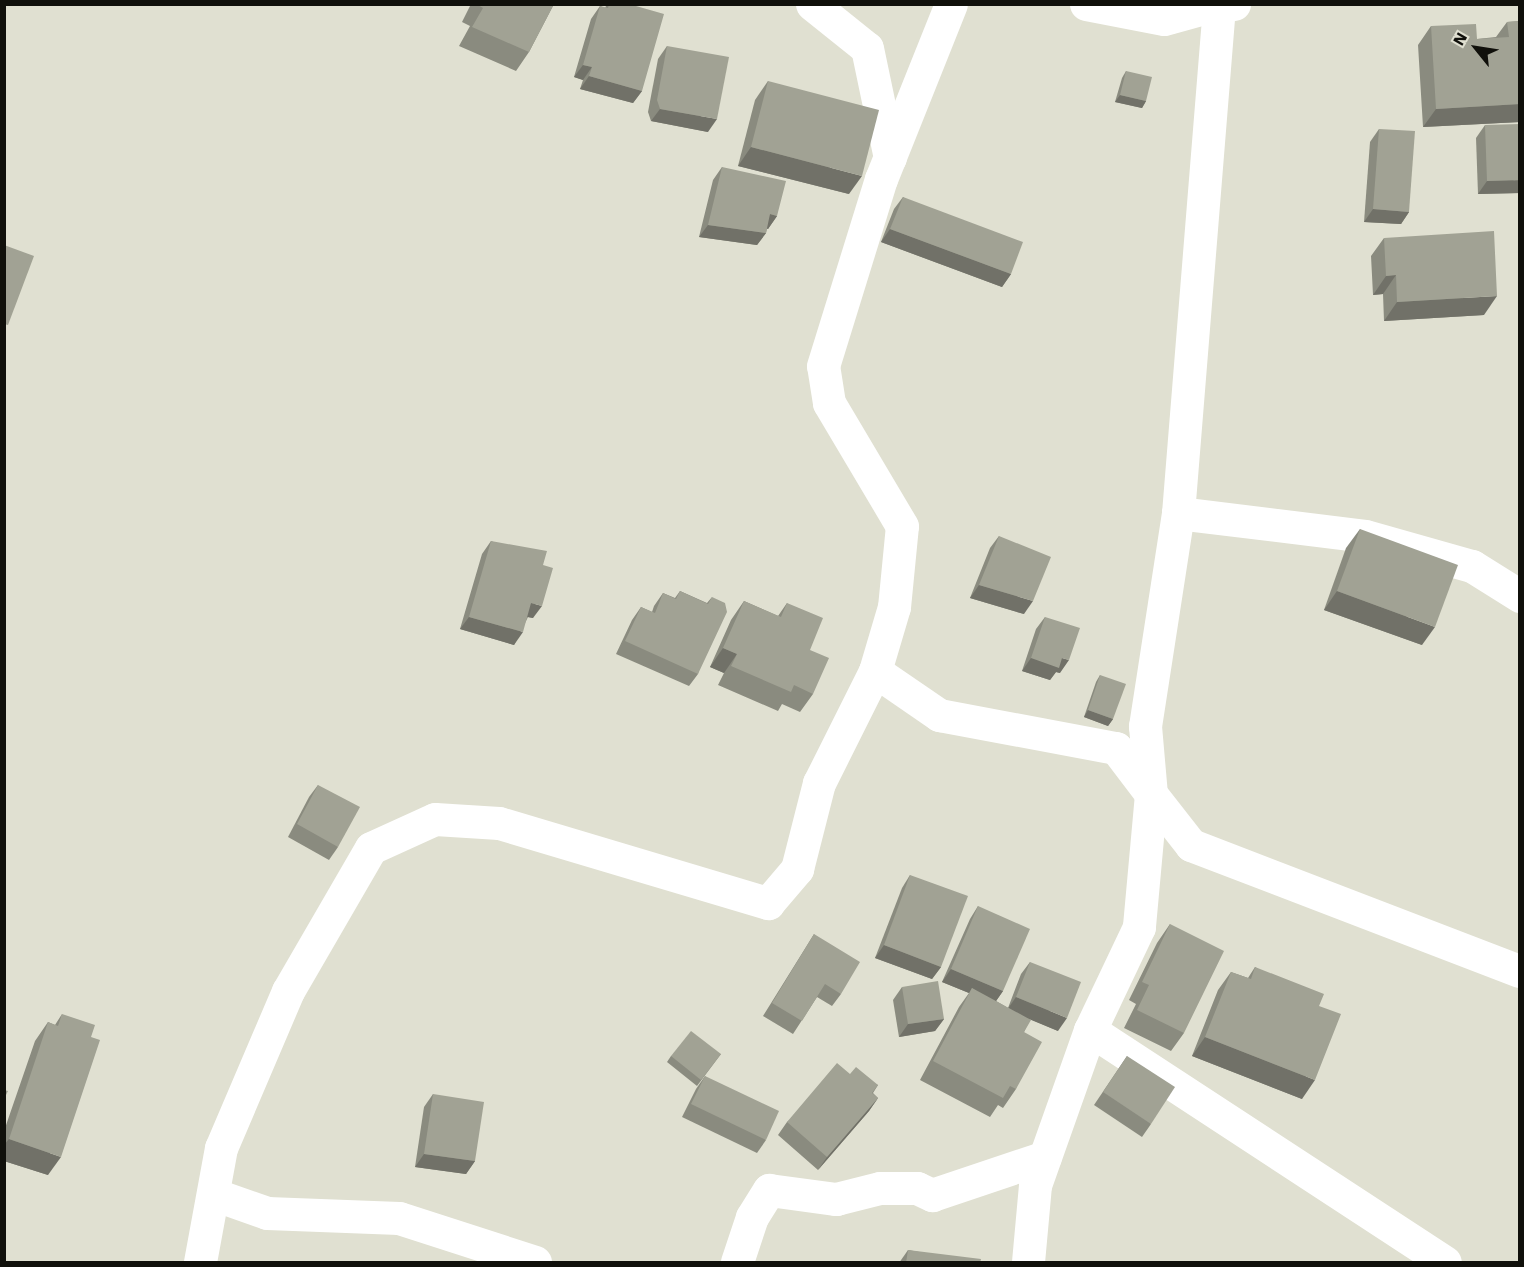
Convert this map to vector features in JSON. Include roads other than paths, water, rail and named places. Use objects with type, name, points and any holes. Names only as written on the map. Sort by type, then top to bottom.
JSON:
[{"type":"street","points":[[812,4],[867,48],[890,158]]},
{"type":"street","points":[[200,1263],[221,1148],[288,992],[371,848],[435,819],[499,823],[768,903],[797,869],[819,783],[875,671],[894,607],[902,526],[829,403],[823,366],[890,158],[951,4]]},
{"type":"street","points":[[1028,1263],[1035,1185],[1090,1030],[1139,927],[1151,794],[1144,726],[1179,513],[1224,5],[1164,19],[1086,4]]},
{"type":"street","points":[[1179,513],[1365,536],[1472,566],[1520,596]]},
{"type":"street","points":[[875,671],[939,715],[1116,748],[1191,845],[1520,971]]},
{"type":"street","points":[[1090,1030],[1445,1263]]},
{"type":"street","points":[[737,1263],[752,1217],[770,1190],[836,1199],[880,1188],[916,1188],[932,1195],[1045,1157]]},
{"type":"street","points":[[213,1194],[267,1213],[399,1218],[535,1263]]}]
